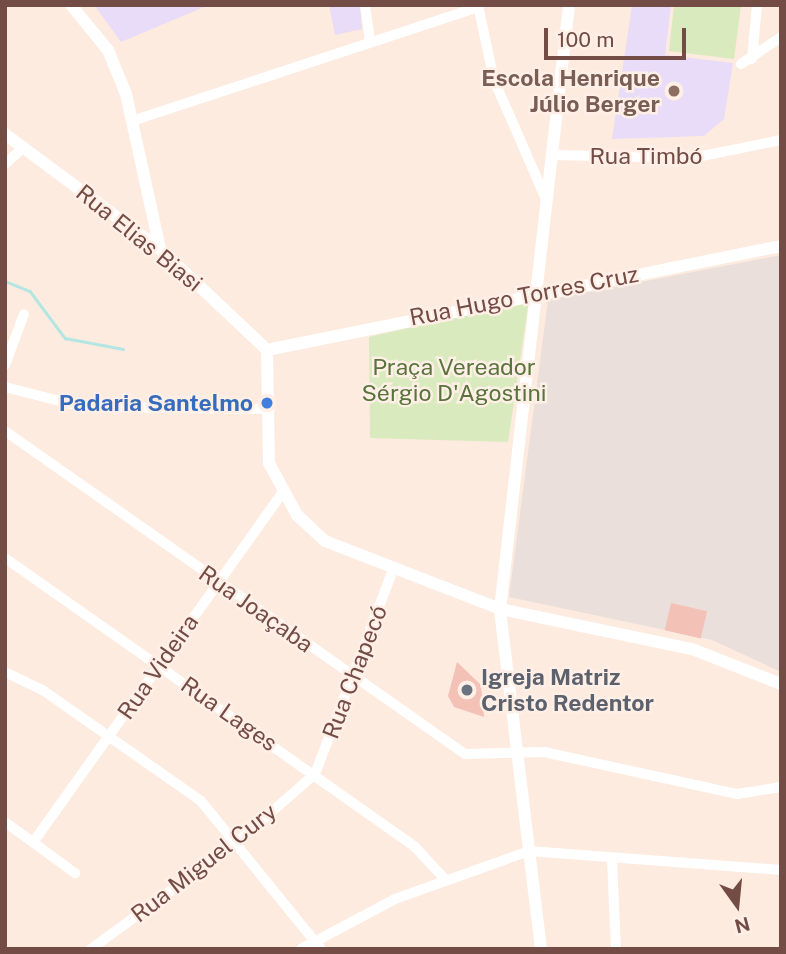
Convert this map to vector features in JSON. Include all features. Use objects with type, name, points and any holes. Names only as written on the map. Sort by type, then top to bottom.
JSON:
[{"type":"street","points":[[71,5],[108,50],[135,120],[160,249]]},
{"type":"street","points":[[365,5],[370,40]]},
{"type":"street","points":[[541,949],[500,609],[569,5]]},
{"type":"street","points":[[752,59],[757,5]]},
{"type":"street","points":[[135,120],[478,6],[494,80],[546,199]]},
{"type":"street","points":[[741,64],[781,37]]},
{"type":"street","name":"Rua Elias Biasi","points":[[5,134],[160,249],[267,350]]},
{"type":"street","name":"Rua Timbó","points":[[552,155],[692,158],[781,140]]},
{"type":"street","points":[[5,164],[23,148]]},
{"type":"street","name":"Rua Hugo Torres Cruz","points":[[267,350],[538,291],[781,246]]},
{"type":"street","points":[[5,365],[24,314]]},
{"type":"street","points":[[267,350],[270,463],[282,493],[325,541],[393,570],[500,609],[692,649],[781,684]]},
{"type":"street","points":[[5,387],[83,407],[270,409]]},
{"type":"street","name":"Rua Joaçaba","points":[[5,431],[465,754],[517,751],[737,794],[781,787]]},
{"type":"street","name":"Rua Videira","points":[[34,841],[282,493]]},
{"type":"street","name":"Rua Lages","points":[[5,558],[315,774],[420,851],[445,879]]},
{"type":"street","name":"Rua Chapecó","points":[[315,774],[355,678],[393,570]]},
{"type":"street","points":[[5,672],[109,735],[201,801],[318,944]]},
{"type":"street","name":"Rua Miguel Cury","points":[[92,949],[237,842],[315,774]]},
{"type":"street","points":[[5,822],[75,873]]},
{"type":"street","points":[[301,949],[318,944],[445,879],[529,851],[781,870]]},
{"type":"street","points":[[612,859],[616,949]]},
{"type":"shaded area","points":[[94,5],[209,5],[121,42]]},
{"type":"shaded area","points":[[329,5],[360,5],[362,29],[335,35]]},
{"type":"shaded area","name":"Escola Henrique Júlio Berger","points":[[632,5],[671,5],[665,55],[733,63],[724,119],[704,136],[612,139]]},
{"type":"shaded area","points":[[781,255],[781,672],[712,640],[509,597],[548,300]]},
{"type":"green space","points":[[674,5],[741,6],[734,59],[669,51]]},
{"type":"green space","name":"Praça Vereador Sérgio D'Agostini","points":[[529,300],[508,442],[370,438],[369,337]]},
{"type":"building","points":[[671,603],[707,611],[701,639],[665,630]]},
{"type":"building","name":"Igreja Matriz Cristo Redentor","points":[[457,662],[481,685],[484,717],[454,707],[448,696]]},
{"type":"waterway","points":[[5,281],[30,291],[65,338],[123,349]]},
{"type":"place","name":"Escola Henrique Júlio Berger","points":[[674,91]]},
{"type":"place","name":"Padaria Santelmo","points":[[267,403]]},
{"type":"place","name":"Igreja Matriz Cristo Redentor","points":[[467,690]]}]
